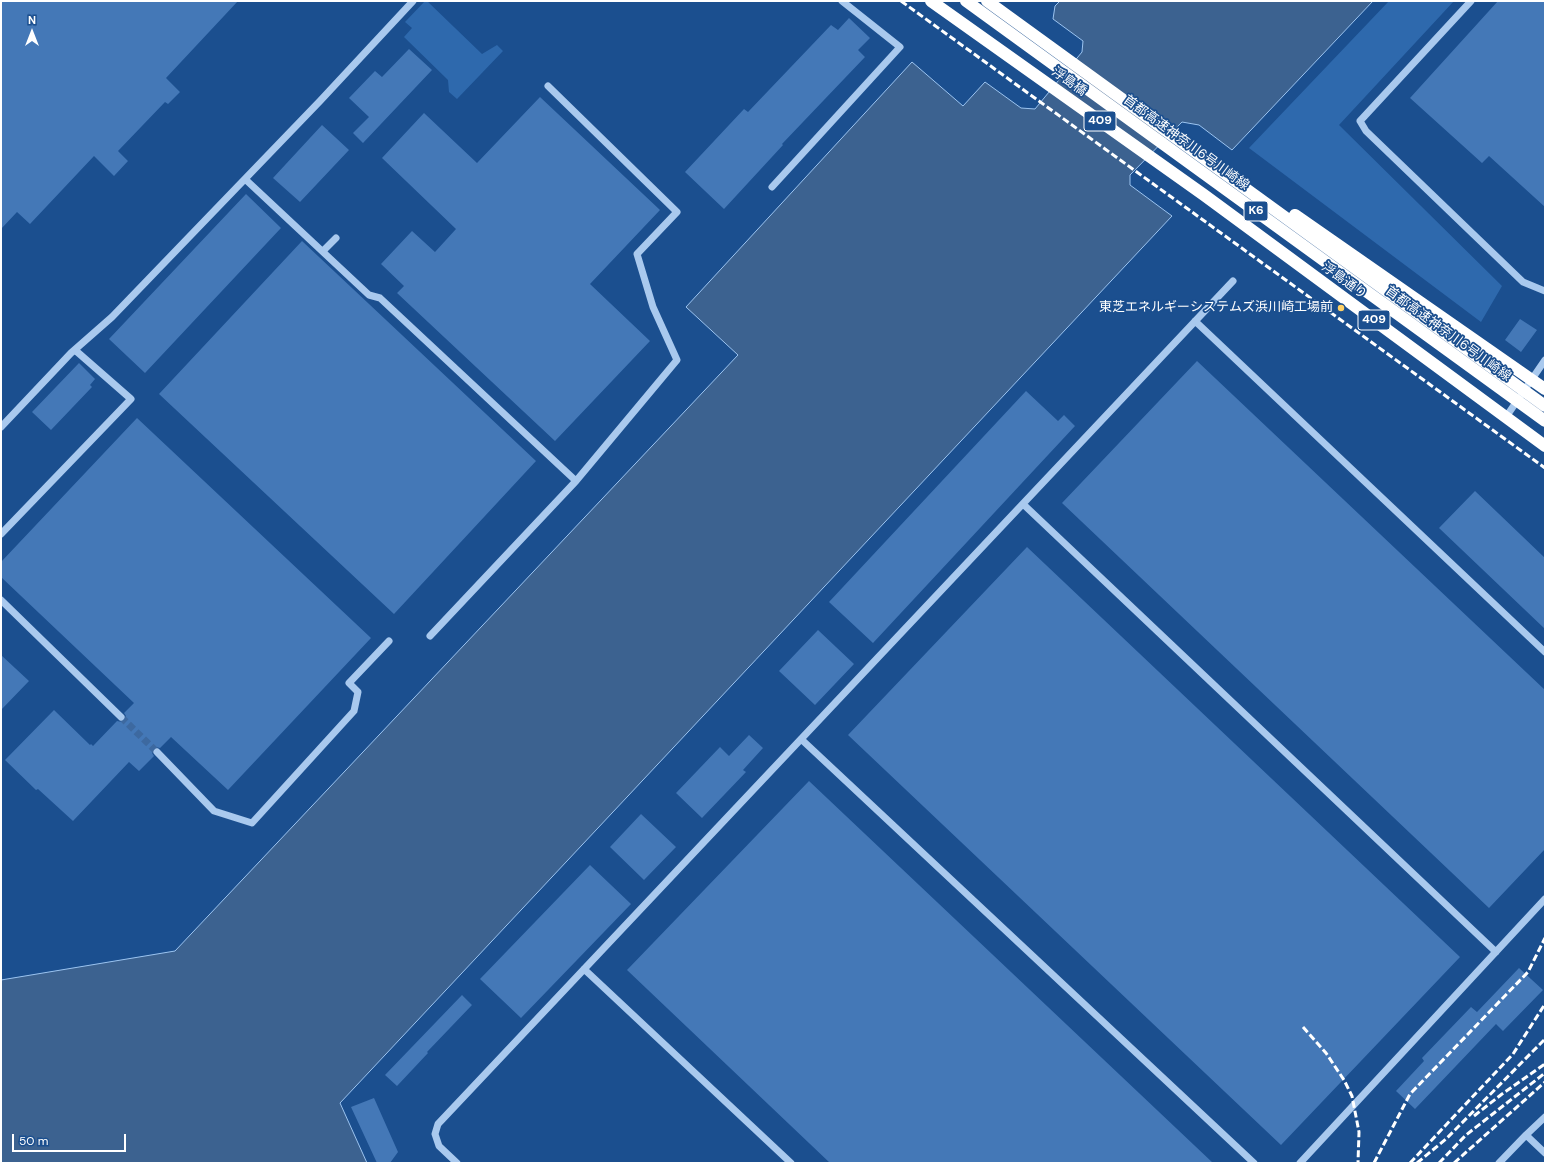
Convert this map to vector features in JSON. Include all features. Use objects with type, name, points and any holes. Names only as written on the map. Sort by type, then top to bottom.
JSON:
[{"type":"highway","name":"浮島橋","points":[[931,1],[1204,195]]},
{"type":"highway","name":"首都高速神奈川6号川崎線","points":[[966,1],[1545,421]]},
{"type":"highway","name":"首都高速神奈川6号川崎線","points":[[987,1],[1545,406]]},
{"type":"highway","name":"浮島橋","points":[[999,1],[1228,168]]},
{"type":"highway","name":"浮島通り","points":[[1228,168],[1545,389]]},
{"type":"highway","name":"浮島通り","points":[[1204,195],[1545,446]]},
{"type":"lane","points":[[1,427],[75,350],[112,317],[320,101],[413,1]]},
{"type":"lane","points":[[772,187],[900,47],[842,1]]},
{"type":"lane","points":[[1471,1],[1360,121],[1366,131],[1523,282],[1545,291]]},
{"type":"lane","points":[[430,636],[576,480],[677,360],[653,307],[637,254],[677,212],[548,86]]},
{"type":"lane","points":[[245,178],[369,295],[380,298],[576,480]]},
{"type":"lane","points":[[322,251],[336,238]]},
{"type":"lane","points":[[457,1163],[439,1146],[435,1134],[438,1124],[1233,282]]},
{"type":"lane","points":[[1195,321],[1545,652]]},
{"type":"lane","points":[[1,534],[131,399],[75,350]]},
{"type":"lane","points":[[1506,417],[1545,360]]},
{"type":"lane","points":[[1023,504],[1496,952]]},
{"type":"lane","points":[[1,600],[121,717]]},
{"type":"lane","points":[[157,752],[214,811],[252,823],[354,710],[358,692],[350,683],[389,641]]},
{"type":"lane","points":[[801,739],[1254,1163]]},
{"type":"lane","points":[[1300,1163],[1545,899]]},
{"type":"lane","points":[[584,969],[791,1163]]},
{"type":"lane","points":[[1499,1163],[1545,1117]]},
{"type":"lane","points":[[1526,1135],[1545,1153]]},
{"type":"shaded area","points":[[425,1],[427,1],[482,54],[497,45],[503,51],[457,99],[449,92],[448,80],[404,37],[412,28],[405,22]]},
{"type":"shaded area","points":[[1060,1],[1373,1],[1232,150],[1199,125],[1182,122],[1130,175],[1130,185],[1172,216],[340,1103],[367,1163],[1,1163],[1,980],[175,951],[738,355],[686,307],[912,62],[963,106],[985,82],[1021,108],[1035,109],[1082,52],[1083,41],[1053,19],[1055,6]]},
{"type":"shaded area","points":[[1389,1],[1454,1],[1339,125],[1502,286],[1481,322],[1249,148]]},
{"type":"building","points":[[1,1],[238,1],[166,78],[180,92],[168,104],[165,102],[118,151],[128,161],[114,176],[94,156],[30,224],[17,212],[1,229]]},
{"type":"building","points":[[1498,1],[1545,1],[1545,207],[1489,156],[1482,163],[1410,98]]},
{"type":"building","points":[[849,18],[870,38],[858,50],[865,57],[782,144],[783,145],[724,209],[685,172],[744,109],[748,112],[831,25],[838,30]]},
{"type":"building","points":[[409,49],[432,70],[363,143],[353,133],[369,117],[349,98],[375,71],[382,77]]},
{"type":"building","points":[[540,97],[660,210],[590,284],[650,341],[555,441],[397,293],[404,286],[381,264],[412,231],[435,252],[456,229],[382,158],[424,113],[477,163]]},
{"type":"building","points":[[322,125],[349,150],[300,202],[273,178]]},
{"type":"building","points":[[246,194],[281,228],[145,373],[109,339]]},
{"type":"building","points":[[302,241],[536,461],[394,614],[159,394]]},
{"type":"building","points":[[1520,319],[1537,330],[1521,352],[1505,340]]},
{"type":"building","points":[[1197,361],[1545,690],[1545,849],[1489,908],[1062,503]]},
{"type":"building","points":[[79,363],[95,379],[90,385],[92,387],[51,430],[32,412]]},
{"type":"building","points":[[1026,391],[1058,421],[1064,415],[1075,426],[873,643],[829,602]]},
{"type":"building","points":[[137,418],[371,638],[228,790],[171,737],[160,748],[156,747],[153,749],[152,753],[154,756],[139,771],[129,762],[73,821],[38,789],[36,790],[5,760],[54,710],[90,745],[91,744],[93,746],[117,721],[122,722],[125,720],[126,716],[124,713],[134,703],[1,577],[1,562]]},
{"type":"building","points":[[1475,491],[1545,558],[1545,629],[1439,528]]},
{"type":"building","points":[[1027,547],[1460,957],[1281,1145],[848,735]]},
{"type":"building","points":[[818,630],[854,664],[815,705],[779,671]]},
{"type":"building","points":[[1,655],[29,681],[1,710]]},
{"type":"building","points":[[749,735],[763,748],[743,770],[746,772],[702,818],[676,793],[720,747],[729,756]]},
{"type":"building","points":[[809,781],[1213,1163],[830,1163],[627,970]]},
{"type":"building","points":[[641,814],[676,847],[644,880],[610,847]]},
{"type":"building","points":[[590,865],[631,904],[521,1018],[480,979]]},
{"type":"building","points":[[1519,968],[1543,990],[1503,1031],[1496,1024],[1415,1109],[1396,1091],[1424,1061],[1422,1058],[1471,1007],[1477,1012]]},
{"type":"building","points":[[462,995],[472,1005],[397,1086],[385,1075]]},
{"type":"building","points":[[374,1098],[398,1152],[390,1163],[377,1163],[351,1107]]},
{"type":"tunnel","points":[[121,717],[157,752]]},
{"type":"railway","points":[[901,1],[1545,468]]},
{"type":"railway","points":[[1374,1163],[1410,1094],[1528,972],[1545,938]]},
{"type":"railway","points":[[1410,1163],[1513,1054],[1545,1004]]},
{"type":"railway","points":[[1303,1027],[1326,1053],[1344,1080],[1352,1096],[1359,1132],[1358,1163]]},
{"type":"railway","points":[[1417,1163],[1446,1139],[1545,1039]]},
{"type":"railway","points":[[1474,1116],[1502,1094],[1545,1064]]},
{"type":"railway","points":[[1439,1163],[1466,1135],[1545,1073]]},
{"type":"railway","points":[[1454,1163],[1545,1082]]},
{"type":"place","name":"東芝エネルギーシステムズ浜川崎工場前","points":[[1341,308]]}]
